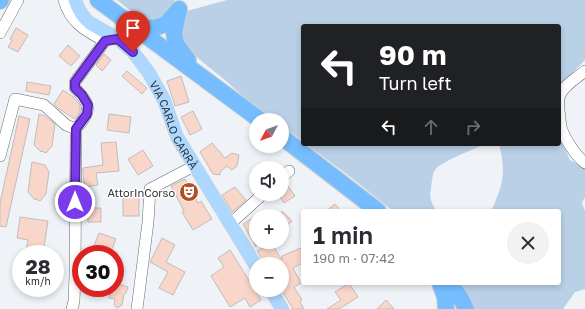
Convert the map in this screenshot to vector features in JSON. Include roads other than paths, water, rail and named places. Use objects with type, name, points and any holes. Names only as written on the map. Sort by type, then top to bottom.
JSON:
[{"type":"highway","points":[[103,3],[144,27],[154,28],[166,24],[182,4]]},
{"type":"highway","points":[[103,3],[251,113]]},
{"type":"highway","points":[[182,4],[174,34],[176,44],[186,58],[232,99]]},
{"type":"highway","points":[[289,142],[375,209]]},
{"type":"highway","points":[[441,285],[445,296],[446,309]]},
{"type":"highway","points":[[451,285],[466,309]]},
{"type":"main road","name":"VIA CARLO CARRÀ","points":[[75,0],[79,10],[86,20],[110,38],[133,52],[149,73],[164,100],[177,137],[250,257]]},
{"type":"main road","points":[[275,297],[282,309]]},
{"type":"street","points":[[0,32],[18,0]]},
{"type":"street","points":[[64,0],[66,9],[86,31],[110,38],[75,82],[75,88],[82,95],[88,105],[87,114],[76,129],[75,275],[74,301],[72,309]]},
{"type":"street","points":[[561,94],[571,82],[585,71]]},
{"type":"street","points":[[0,156],[15,99],[44,105],[66,125],[76,129]]},
{"type":"street","points":[[561,128],[570,147],[585,163]]},
{"type":"street","points":[[137,309],[148,222],[150,189],[194,166]]},
{"type":"street","points":[[230,224],[255,201]]},
{"type":"place","name":"AttorInCorso","points":[[189,192]]}]
